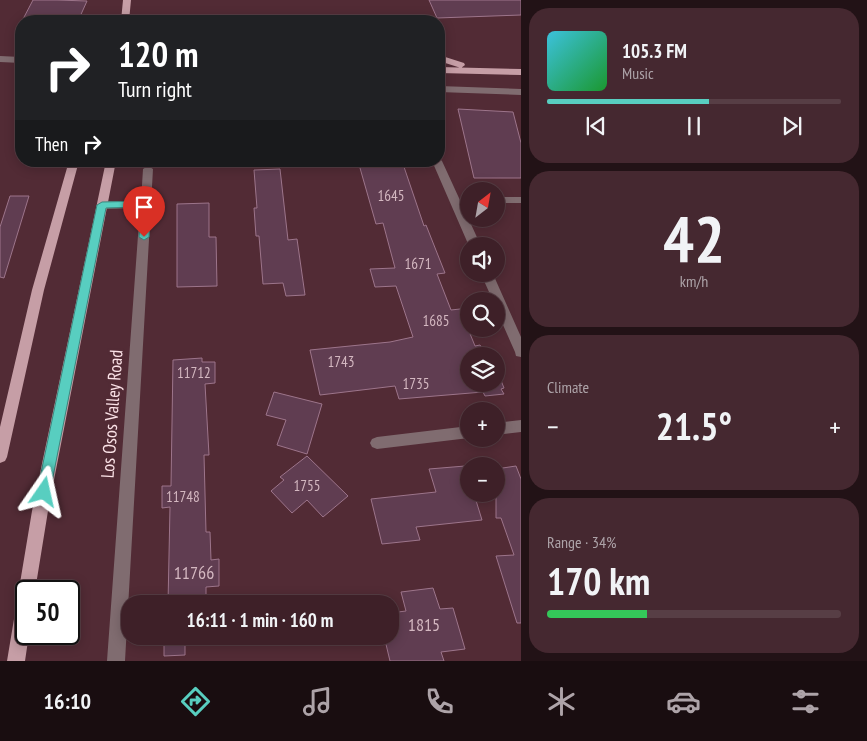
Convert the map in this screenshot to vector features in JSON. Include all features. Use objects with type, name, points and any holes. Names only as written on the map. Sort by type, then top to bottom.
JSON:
[{"type":"main road","points":[[125,15],[127,0]]},
{"type":"main road","points":[[445,60],[485,71]]},
{"type":"main road","points":[[445,70],[521,72]]},
{"type":"main road","points":[[0,457],[38,290],[72,167]]},
{"type":"main road","points":[[29,580],[40,510],[110,167]]},
{"type":"main road","points":[[16,661],[18,645]]},
{"type":"street","points":[[0,60],[15,60]]},
{"type":"street","points":[[445,89],[521,92]]},
{"type":"street","points":[[440,167],[471,237]]},
{"type":"street","name":"Los Osos Valley Road","points":[[116,661],[148,169]]},
{"type":"street","points":[[455,199],[460,199]]},
{"type":"street","points":[[505,200],[521,200]]},
{"type":"street","points":[[102,205],[146,204]]},
{"type":"street","points":[[490,282],[521,352]]},
{"type":"street","points":[[505,427],[521,426]]},
{"type":"street","points":[[378,443],[460,433]]},
{"type":"building","points":[[33,0],[87,1],[81,15],[25,15]]},
{"type":"building","points":[[429,0],[521,0],[521,15],[445,18],[445,15],[436,15]]},
{"type":"building","points":[[458,109],[513,112],[521,143],[521,178],[474,178]]},
{"type":"building","points":[[360,167],[404,167],[424,226],[426,225],[445,273],[437,274],[451,310],[460,309],[460,337],[471,337],[475,346],[480,345],[481,347],[460,347],[460,392],[483,392],[399,399],[395,386],[320,395],[310,350],[390,342],[413,337],[396,286],[375,287],[370,269],[395,268],[383,223],[376,224]]},
{"type":"building","points":[[280,169],[288,240],[297,239],[305,295],[286,296],[283,283],[263,284],[259,236],[256,236],[254,208],[257,208],[254,170]]},
{"type":"building","points":[[10,196],[29,196],[4,278],[0,277],[0,227]]},
{"type":"building","points":[[209,203],[209,237],[216,237],[217,286],[177,287],[177,204]]},
{"type":"building","points":[[202,358],[202,362],[215,362],[215,383],[205,384],[209,455],[204,455],[206,532],[210,532],[211,560],[219,559],[219,586],[206,587],[206,595],[168,595],[170,507],[162,508],[162,486],[171,486],[173,360]]},
{"type":"building","points":[[274,392],[322,404],[307,454],[277,445],[286,420],[266,415]]},
{"type":"building","points":[[483,392],[503,392],[504,394],[485,396]]},
{"type":"building","points":[[307,456],[348,496],[323,517],[307,500],[292,513],[271,491],[284,480],[280,477]]},
{"type":"building","points":[[460,466],[460,502],[476,502],[482,520],[416,527],[420,540],[382,544],[371,499],[436,492],[429,469]]},
{"type":"building","points":[[516,466],[521,479],[521,623],[517,623],[496,556],[514,555],[501,518],[496,518],[496,502],[505,502],[505,468]]},
{"type":"building","points":[[433,588],[440,609],[453,608],[465,649],[441,652],[444,661],[390,661],[386,645],[399,645],[399,612],[406,611],[401,592]]},
{"type":"building","points":[[164,645],[185,645],[185,655],[164,656]]},
{"type":"route","points":[[44,492],[102,205],[146,204],[144,237]]}]
